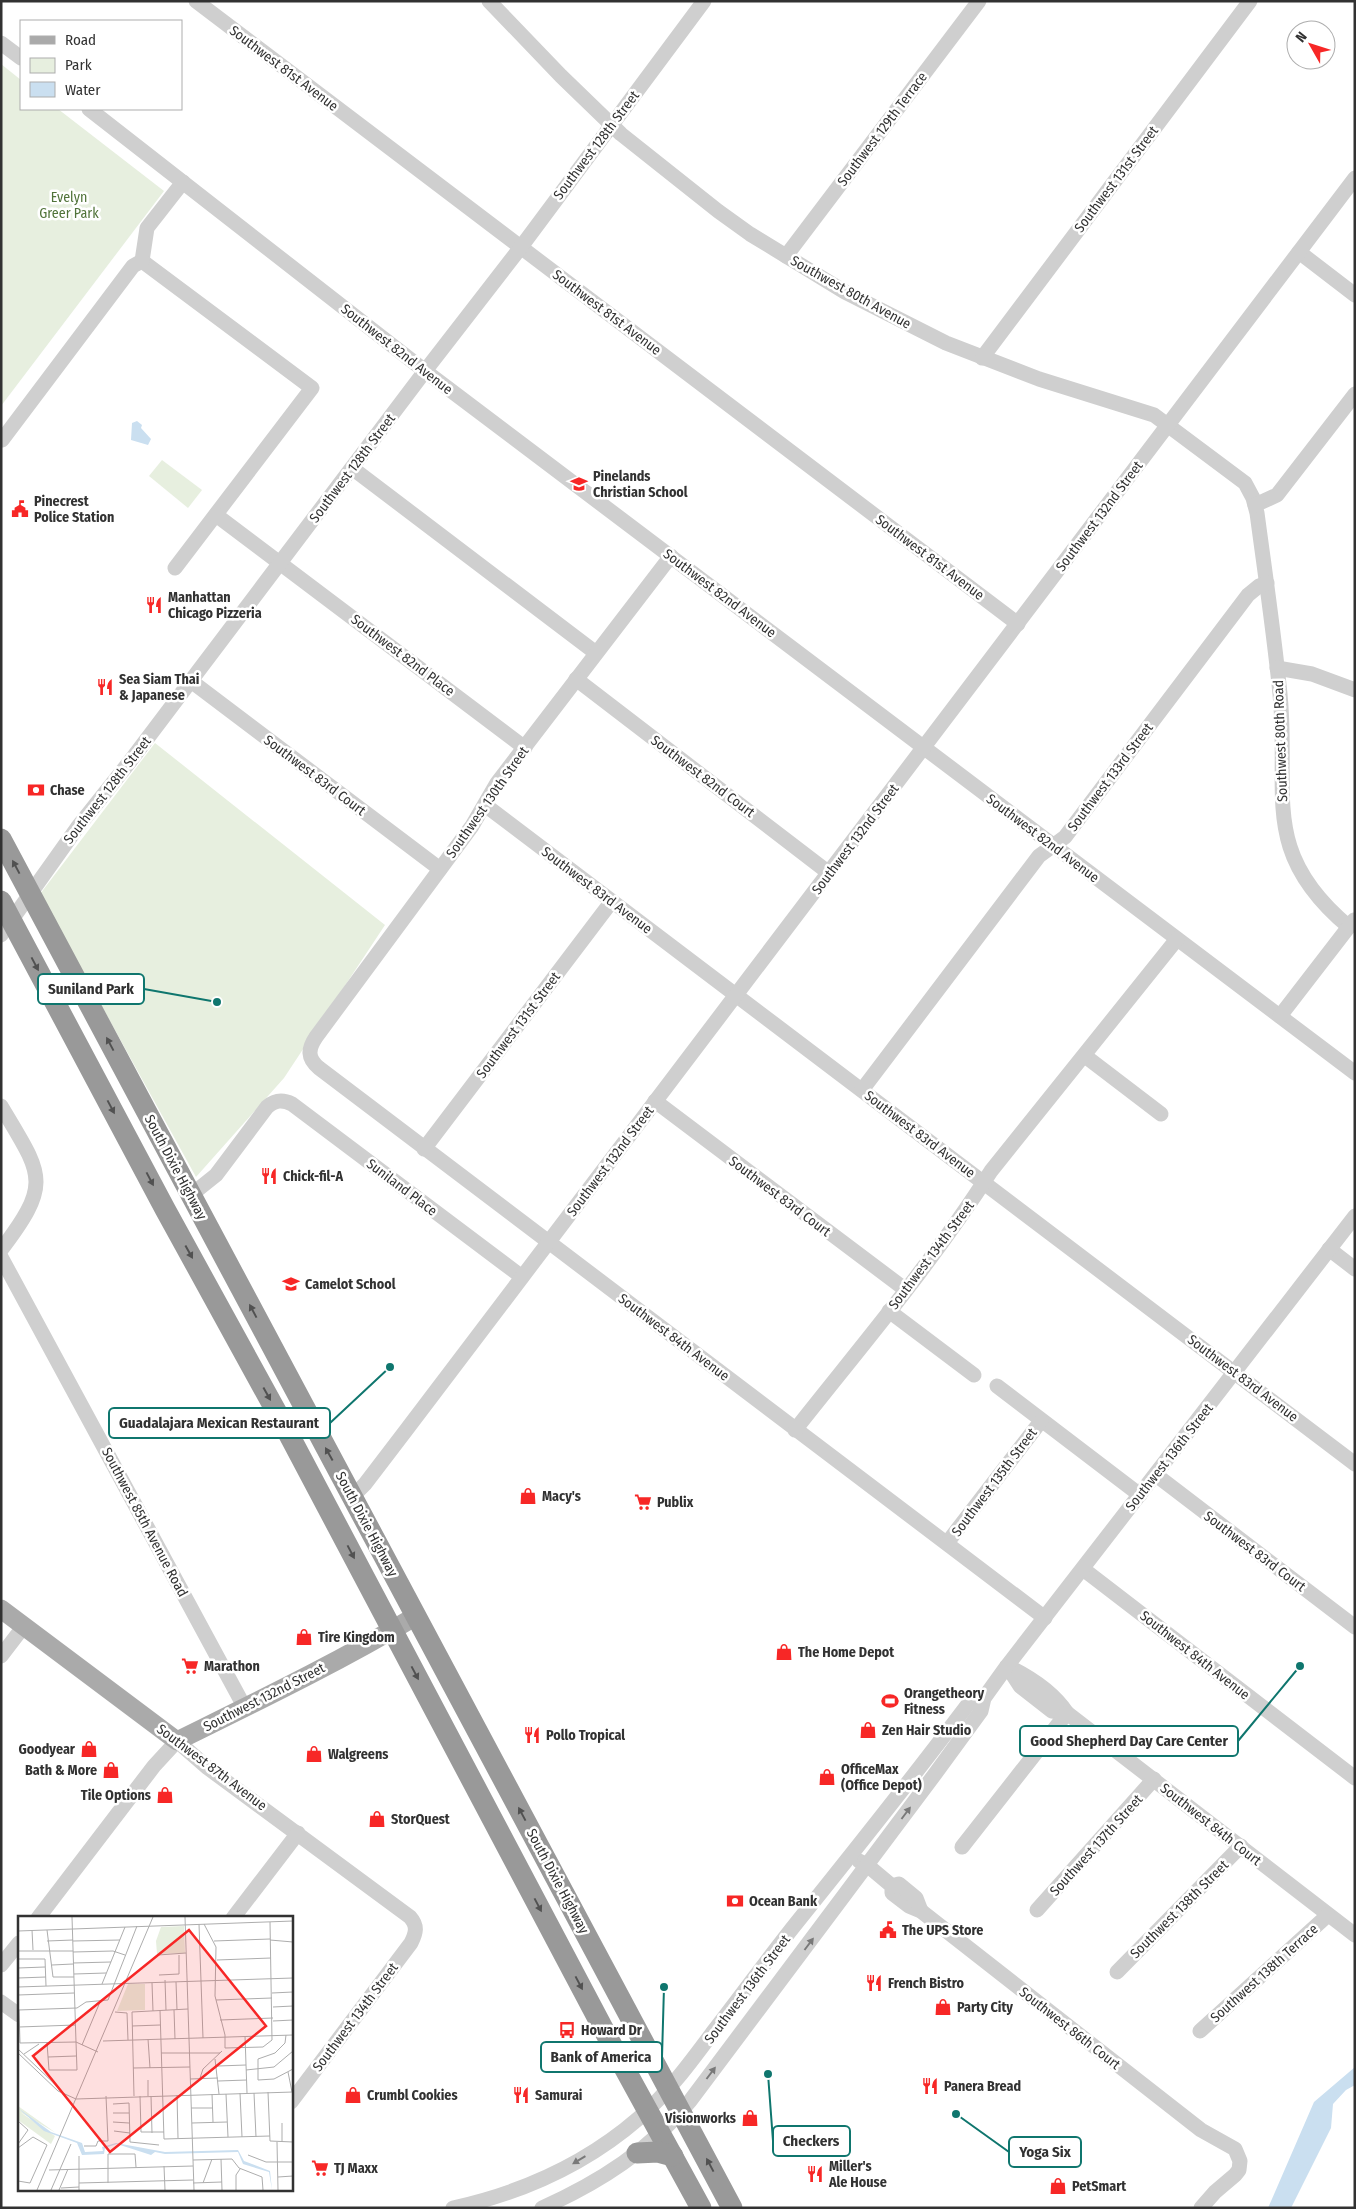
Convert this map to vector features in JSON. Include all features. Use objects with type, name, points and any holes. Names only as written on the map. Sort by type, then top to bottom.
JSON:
[{"type":"highway","name":"South Dixie Highway","points":[[1,839],[732,2208]]},
{"type":"highway","name":"South Dixie Highway","points":[[1,901],[7,928],[287,1431],[701,2208]]},
{"type":"highway","points":[[165,1209],[191,1195]]},
{"type":"highway","points":[[328,1509],[352,1497]]},
{"type":"highway","points":[[637,2153],[658,2152],[673,2156]]},
{"type":"main road","name":"Southwest 87th Avenue","points":[[1,1609],[177,1741]]},
{"type":"main road","name":"Southwest 132nd Street","points":[[177,1741],[245,1708],[416,1616]]},
{"type":"street","name":"Southwest 81st Avenue","points":[[196,1],[1018,624]]},
{"type":"street","name":"Southwest 80th Avenue","points":[[489,1],[611,125],[718,211],[786,256],[845,292],[911,326],[982,358],[1074,391],[1154,415],[1238,477],[1248,488],[1255,506]]},
{"type":"street","name":"Southwest 128th Street","points":[[7,928],[77,828],[521,247],[704,1]]},
{"type":"street","name":"Southwest 129th Terrace","points":[[786,256],[978,1]]},
{"type":"street","name":"Southwest 131st Street","points":[[982,358],[1250,1]]},
{"type":"street","points":[[1,43],[20,57]]},
{"type":"street","name":"Southwest 82nd Avenue","points":[[90,110],[425,371],[1355,1073]]},
{"type":"street","name":"Southwest 132nd Street","points":[[352,1497],[375,1472],[1355,178]]},
{"type":"street","points":[[2,440],[134,266],[142,260],[147,228],[187,185]]},
{"type":"street","points":[[1299,252],[1355,295]]},
{"type":"street","points":[[142,260],[312,388],[175,568]]},
{"type":"street","points":[[1255,506],[1278,495],[1355,394]]},
{"type":"street","points":[[352,468],[596,653]]},
{"type":"street","name":"Southwest 80th Road","points":[[1255,506],[1267,583],[1277,668],[1281,713],[1281,795],[1288,842],[1307,883],[1328,908],[1352,923]]},
{"type":"street","name":"Southwest 82nd Place","points":[[216,515],[525,748]]},
{"type":"street","name":"Southwest 130th Street","points":[[309,1052],[316,1037],[472,826],[497,783],[671,556]]},
{"type":"street","name":"Southwest 133rd Street","points":[[862,1090],[1039,856],[1065,837],[1248,595],[1259,586],[1267,583]]},
{"type":"street","points":[[1277,668],[1312,674],[1355,690]]},
{"type":"street","name":"Southwest 82nd Court","points":[[576,680],[829,873]]},
{"type":"street","name":"Southwest 83rd Court","points":[[191,681],[440,869]]},
{"type":"street","name":"Southwest 83rd Avenue","points":[[485,805],[1355,1464]]},
{"type":"street","name":"Southwest 131st Street","points":[[424,1149],[612,901]]},
{"type":"street","points":[[1280,1016],[1352,923]]},
{"type":"street","name":"Southwest 134th Street","points":[[795,1430],[906,1290],[984,1182],[1066,1076],[1177,939]]},
{"type":"street","name":"Southwest 84th Avenue","points":[[309,1052],[312,1062],[319,1068],[424,1149],[1045,1618]]},
{"type":"street","points":[[1084,1056],[1160,1114]]},
{"type":"street","name":"Suniland Place","points":[[191,1195],[216,1175],[267,1107],[280,1100],[292,1104],[522,1277]]},
{"type":"street","name":"Southwest 83rd Court","points":[[655,1101],[906,1290]]},
{"type":"street","points":[[1,1106],[35,1167],[37,1181],[35,1195],[24,1219],[1,1250]]},
{"type":"street","name":"Southwest 136th Street","points":[[542,2208],[588,2185],[637,2153],[662,2134],[681,2112],[981,1711],[984,1698],[1007,1666],[1355,1216]]},
{"type":"street","points":[[1329,1249],[1355,1269]]},
{"type":"street","name":"Southwest 85th Avenue Road","points":[[1,1257],[245,1708]]},
{"type":"street","points":[[889,1311],[974,1375]]},
{"type":"street","points":[[997,1386],[1140,1495]]},
{"type":"street","name":"Southwest 135th Street","points":[[947,1543],[1041,1421]]},
{"type":"street","name":"Southwest 83rd Court","points":[[1156,1475],[1355,1627]]},
{"type":"street","name":"Southwest 84th Avenue","points":[[1083,1569],[1355,1778]]},
{"type":"street","points":[[1,1656],[24,1626]]},
{"type":"street","name":"Southwest 84th Court","points":[[1007,1666],[1020,1686],[1052,1711],[1067,1713],[1355,1936]]},
{"type":"street","name":"Southwest 136th Street","points":[[453,2208],[513,2192],[549,2176],[594,2150],[648,2110],[669,2088],[799,1920],[851,1858],[969,1704],[984,1698]]},
{"type":"street","points":[[962,1847],[1067,1713]]},
{"type":"street","name":"Southwest 132nd Street","points":[[40,1916],[154,1766],[177,1741]]},
{"type":"street","name":"Southwest 87th Avenue","points":[[177,1741],[208,1768],[410,1917],[414,1921],[416,1930]]},
{"type":"street","name":"Southwest 137th Street","points":[[1038,1910],[1154,1780]]},
{"type":"street","points":[[235,1916],[298,1833]]},
{"type":"street","name":"Southwest 138th Street","points":[[1117,1972],[1241,1846]]},
{"type":"street","points":[[520,1870],[544,1857]]},
{"type":"street","points":[[851,1858],[867,1865]]},
{"type":"street","name":"Southwest 86th Court","points":[[867,1865],[892,1886],[898,1884],[916,1898],[921,1911],[1201,2130],[1235,2150],[1240,2161],[1239,2170],[1214,2192],[1201,2208]]},
{"type":"street","name":"Southwest 138th Terrace","points":[[1200,2031],[1328,1915]]},
{"type":"street","name":"Southwest 134th Street","points":[[292,2101],[411,1943],[416,1930]]},
{"type":"street","points":[[1,1965],[18,1944]]},
{"type":"street","points":[[1,2002],[18,2014]]},
{"type":"green space","name":"Evelyn Greer Park","points":[[1,64],[20,79],[20,110],[59,110],[164,191],[1,406]]},
{"type":"green space","points":[[162,460],[202,490],[188,508],[149,476]]},
{"type":"green space","points":[[155,743],[385,925],[284,1078],[196,1177],[40,894]]},
{"type":"water","points":[[137,421],[151,439],[148,445],[131,440],[132,423]]},
{"type":"water","points":[[1355,2067],[1355,2085],[1346,2090],[1333,2104],[1331,2128],[1291,2208],[1268,2208],[1314,2102]]},
{"type":"place","name":"Pinelands Christian School","points":[[579,484]]},
{"type":"place","name":"Pinecrest Police Station","points":[[20,509]]},
{"type":"place","name":"Manhattan Chicago Pizzeria","points":[[154,605]]},
{"type":"place","name":"Sea Siam Thai & Japanese","points":[[105,687]]},
{"type":"place","name":"Chase","points":[[36,790]]},
{"type":"place","name":"Suniland Park","points":[[217,1002]]},
{"type":"place","name":"Chick-fil-A","points":[[269,1176]]},
{"type":"place","name":"Camelot School","points":[[291,1284]]},
{"type":"place","name":"Guadalajara Mexican Restaurant","points":[[390,1367]]},
{"type":"place","name":"Macy's","points":[[528,1496]]},
{"type":"place","name":"Publix","points":[[643,1502]]},
{"type":"place","name":"Tire Kingdom","points":[[304,1637]]},
{"type":"place","name":"The Home Depot","points":[[784,1652]]},
{"type":"place","name":"Marathon","points":[[190,1666]]},
{"type":"place","name":"Good Shepherd Day Care Center","points":[[1300,1666]]},
{"type":"place","name":"Orangetheory Fitness","points":[[890,1701]]},
{"type":"place","name":"Zen Hair Studio","points":[[868,1730]]},
{"type":"place","name":"Pollo Tropical","points":[[532,1735]]},
{"type":"place","name":"Goodyear","points":[[89,1749]]},
{"type":"place","name":"Walgreens","points":[[314,1754]]},
{"type":"place","name":"Bath & More","points":[[111,1770]]},
{"type":"place","name":"OfficeMax (Office Depot)","points":[[827,1777]]},
{"type":"place","name":"Tile Options","points":[[165,1795]]},
{"type":"place","name":"StorQuest","points":[[377,1819]]},
{"type":"place","name":"Ocean Bank","points":[[735,1901]]},
{"type":"place","name":"The UPS Store","points":[[888,1930]]},
{"type":"place","name":"French Bistro","points":[[874,1983]]},
{"type":"place","name":"Bank of America","points":[[664,1987]]},
{"type":"place","name":"Party City","points":[[943,2007]]},
{"type":"place","name":"Howard Dr","points":[[567,2030]]},
{"type":"place","name":"Checkers","points":[[768,2074]]},
{"type":"place","name":"Panera Bread","points":[[930,2086]]},
{"type":"place","name":"Crumbl Cookies","points":[[353,2095]]},
{"type":"place","name":"Samurai","points":[[521,2095]]},
{"type":"place","name":"Yoga Six","points":[[956,2114]]},
{"type":"place","name":"Visionworks","points":[[750,2118]]},
{"type":"place","name":"TJ Maxx","points":[[320,2168]]},
{"type":"place","name":"Miller's Ale House","points":[[815,2174]]},
{"type":"place","name":"PetSmart","points":[[1058,2186]]}]
